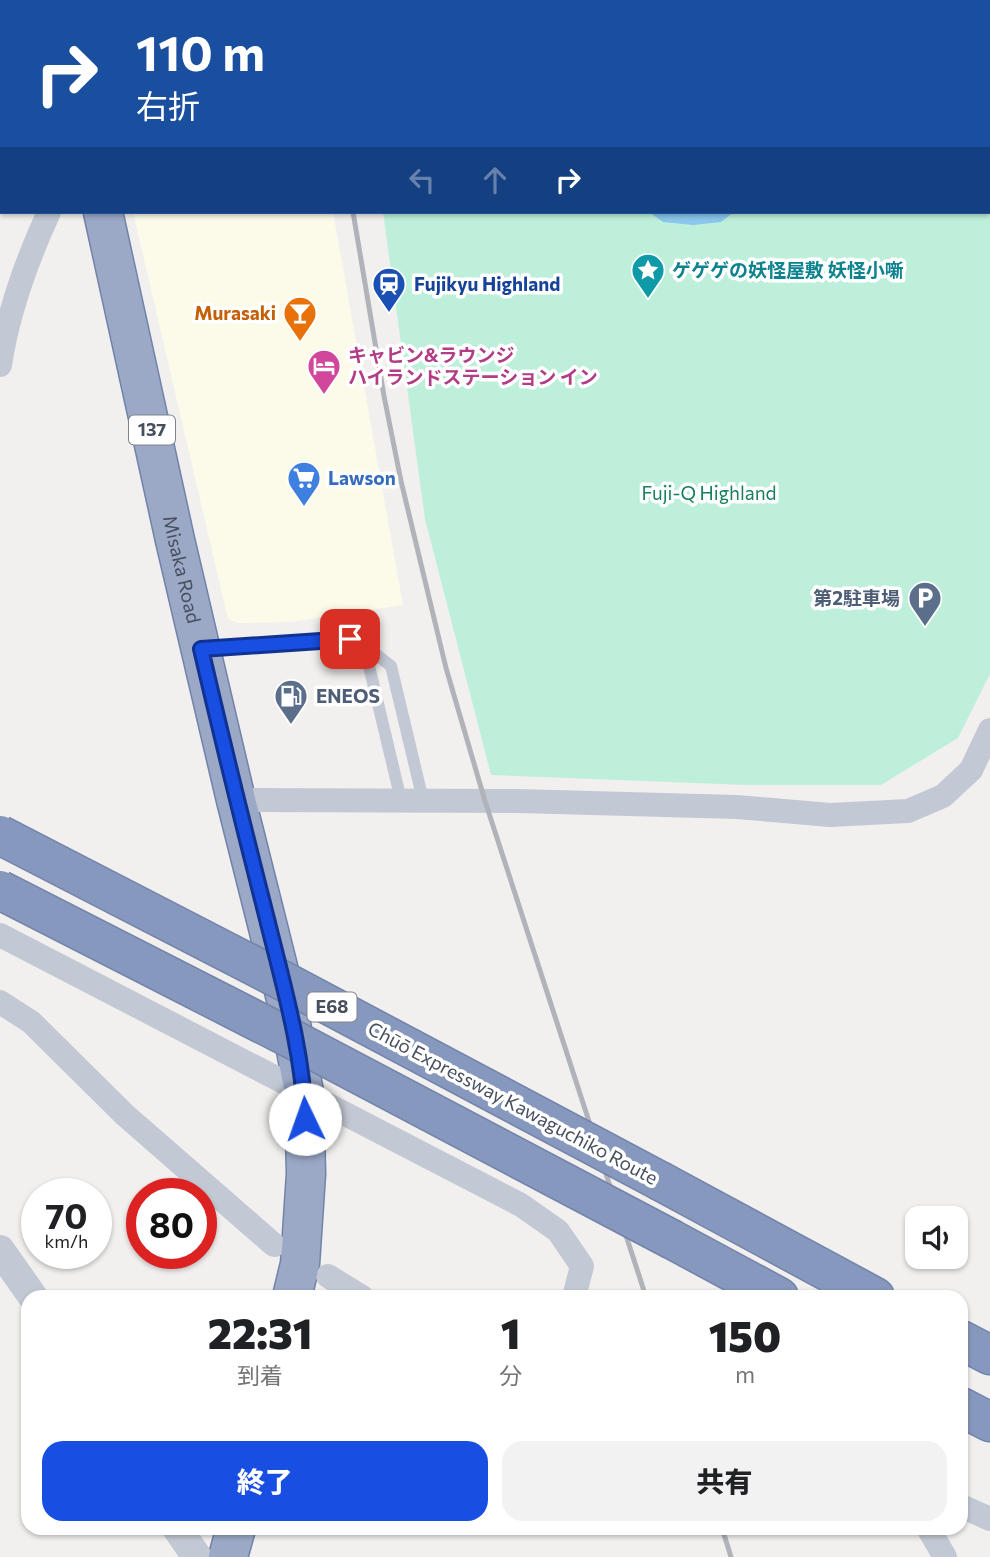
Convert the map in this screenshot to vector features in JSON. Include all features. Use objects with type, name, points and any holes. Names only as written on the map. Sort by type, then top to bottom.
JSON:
[{"type":"highway","name":"Misaka Road","points":[[103,214],[175,540],[236,800],[288,1003],[304,1092],[305,1187],[300,1264],[294,1290]]},
{"type":"highway","name":"Chūō Expressway Kawaguchiko Route","points":[[0,835],[303,992],[862,1290]]},
{"type":"highway","name":"E68","points":[[0,890],[280,1033],[766,1290]]},
{"type":"highway","points":[[968,1344],[990,1356]]},
{"type":"highway","points":[[968,1396],[990,1407]]},
{"type":"highway","points":[[968,1411],[990,1422]]},
{"type":"highway","points":[[228,1557],[234,1535]]},
{"type":"street","points":[[0,365],[4,338],[15,302],[34,243],[47,214]]},
{"type":"street","points":[[236,800],[412,800],[737,807],[830,815],[908,811],[943,796],[971,770],[990,730]]},
{"type":"street","points":[[0,935],[521,1205],[558,1231],[582,1266],[576,1290]]},
{"type":"street","points":[[0,1002],[31,1023],[125,1115],[274,1245]]},
{"type":"street","points":[[0,1250],[28,1290]]},
{"type":"street","points":[[328,1276],[351,1290]]},
{"type":"street","points":[[968,1509],[990,1519]]},
{"type":"street","points":[[182,1535],[197,1557]]},
{"type":"street","points":[[932,1535],[945,1557]]},
{"type":"lane","points":[[201,649],[350,639],[364,645],[391,666],[412,800]]},
{"type":"lane","points":[[364,645],[412,800]]},
{"type":"shaded area","points":[[133,214],[333,214],[403,605],[290,622],[238,623],[228,619]]},
{"type":"green space","name":"Fuji-Q Highland","points":[[383,214],[990,214],[990,674],[958,738],[881,785],[746,785],[491,775],[425,519]]},
{"type":"water","points":[[652,214],[731,214],[721,222],[693,225],[663,222]]},
{"type":"railway","points":[[353,214],[401,481],[446,668],[485,801],[644,1290]]},
{"type":"railway","points":[[724,1535],[731,1557]]},
{"type":"place","name":"ゲゲゲの妖怪屋敷 妖怪小噺","points":[[648,300]]},
{"type":"place","name":"Fujikyu Highland","points":[[389,314]]},
{"type":"place","name":"Murasaki","points":[[300,343]]},
{"type":"place","name":"キャビン&ラウンジ ハイランドステーション イン","points":[[324,396]]},
{"type":"place","name":"Lawson","points":[[304,508]]},
{"type":"place","name":"第2駐車場","points":[[925,628]]},
{"type":"place","name":"ENEOS","points":[[291,726]]},
{"type":"route","points":[[305,1119],[304,1092],[288,1003],[201,649],[350,639]]}]
